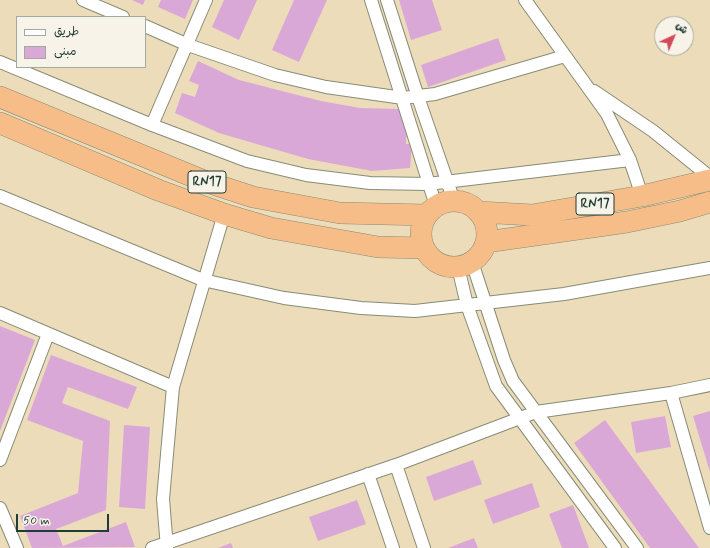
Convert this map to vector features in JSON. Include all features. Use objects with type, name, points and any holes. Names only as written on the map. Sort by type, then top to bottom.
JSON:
[{"type":"highway","name":"RN17","points":[[0,97],[204,181],[253,198],[340,213],[441,201],[472,206],[479,212],[532,215],[642,196],[710,178]]},
{"type":"highway","name":"RN17","points":[[0,123],[158,190],[224,214],[271,228],[378,247],[424,248]]},
{"type":"highway","points":[[441,201],[421,231],[424,248],[430,257],[438,263],[448,266],[465,264],[481,254],[486,242],[487,226],[479,212]]},
{"type":"highway","name":"RN17","points":[[486,242],[634,221],[680,211],[710,202]]},
{"type":"street","points":[[82,0],[121,16]]},
{"type":"street","points":[[152,125],[206,0]]},
{"type":"street","points":[[371,0],[403,98],[428,184],[441,201]]},
{"type":"street","points":[[387,0],[418,97],[441,201]]},
{"type":"street","points":[[525,0],[607,114],[630,160],[642,196]]},
{"type":"street","points":[[146,26],[188,44],[282,76],[326,87],[403,98],[435,94],[565,56]]},
{"type":"street","points":[[0,62],[152,125],[247,161],[306,175],[370,183],[428,184]]},
{"type":"street","points":[[587,86],[653,131],[710,178]]},
{"type":"street","points":[[441,201],[630,160]]},
{"type":"street","points":[[428,184],[441,201]]},
{"type":"street","points":[[0,196],[203,280],[284,298],[361,308],[415,311],[564,294],[710,268]]},
{"type":"street","points":[[166,545],[163,498],[173,387],[203,280],[224,214]]},
{"type":"street","points":[[465,264],[484,303],[508,370],[519,390],[637,548]]},
{"type":"street","points":[[465,264],[467,305],[493,379],[518,417],[615,548]]},
{"type":"street","points":[[0,313],[173,387]]},
{"type":"street","points":[[0,460],[48,334]]},
{"type":"street","points":[[152,548],[166,545],[396,465],[518,417],[536,412],[671,393],[710,385]]},
{"type":"street","points":[[671,393],[710,528]]},
{"type":"street","points":[[396,465],[424,548]]},
{"type":"street","points":[[368,474],[393,548]]},
{"type":"street","points":[[0,508],[17,548]]},
{"type":"building","points":[[132,0],[145,0],[143,5]]},
{"type":"building","points":[[161,0],[193,0],[185,19],[158,7]]},
{"type":"building","points":[[224,0],[257,0],[239,40],[212,27]]},
{"type":"building","points":[[294,0],[327,0],[299,62],[272,50]]},
{"type":"building","points":[[399,0],[432,0],[442,30],[411,40]]},
{"type":"building","points":[[498,38],[506,60],[428,87],[421,65]]},
{"type":"building","points":[[198,61],[239,80],[321,101],[360,108],[400,109],[410,137],[406,137],[406,144],[412,144],[410,168],[372,171],[308,159],[219,133],[175,113],[182,93],[195,97],[199,85],[189,81]]},
{"type":"building","points":[[0,326],[35,340],[0,431]]},
{"type":"building","points":[[51,355],[137,387],[128,409],[68,387],[62,403],[110,421],[106,510],[56,529],[63,546],[126,522],[135,547],[32,548],[20,516],[78,493],[83,441],[27,420]]},
{"type":"building","points":[[710,411],[710,472],[693,416]]},
{"type":"building","points":[[665,416],[671,447],[636,453],[631,422]]},
{"type":"building","points":[[605,420],[699,548],[650,548],[574,443]]},
{"type":"building","points":[[124,425],[150,427],[145,509],[119,507]]},
{"type":"building","points":[[473,460],[482,484],[434,501],[426,477]]},
{"type":"building","points":[[532,483],[540,507],[493,524],[484,500]]},
{"type":"building","points":[[357,500],[366,524],[318,541],[309,517]]},
{"type":"building","points":[[573,505],[589,548],[562,548],[549,514]]},
{"type":"building","points":[[474,538],[478,548],[448,548]]},
{"type":"building","points":[[231,543],[233,548],[218,548]]}]
